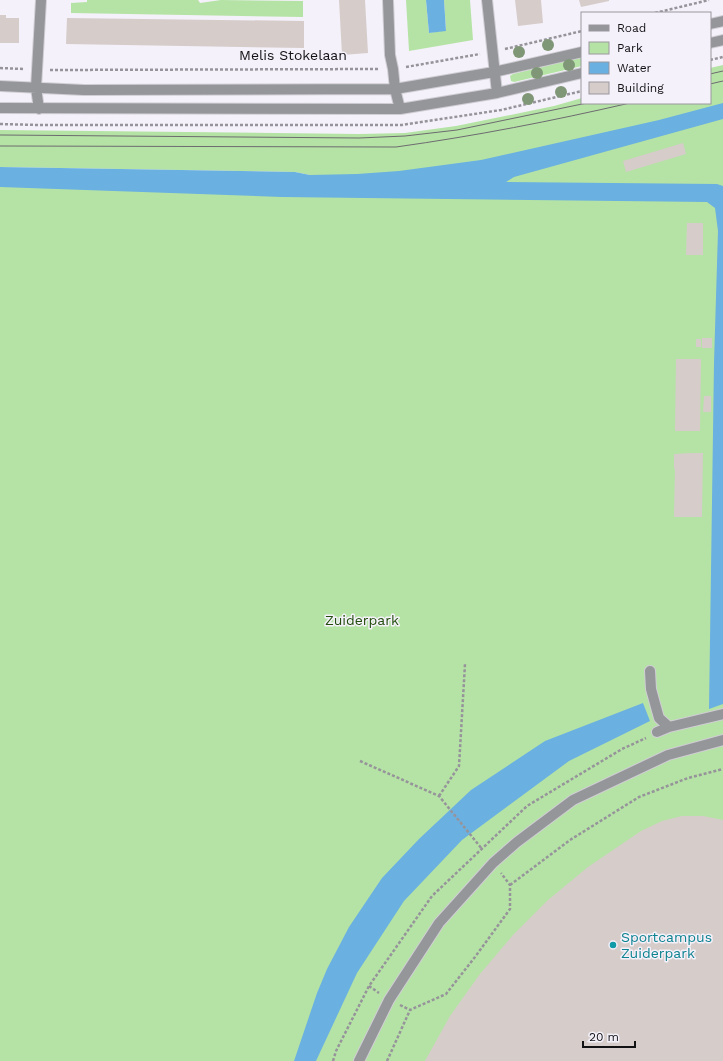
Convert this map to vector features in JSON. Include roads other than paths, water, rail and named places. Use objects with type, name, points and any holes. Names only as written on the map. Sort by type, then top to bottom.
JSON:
[{"type":"street","points":[[39,109],[36,88],[42,0]]},
{"type":"street","points":[[388,0],[390,55],[395,89],[400,109]]},
{"type":"street","points":[[487,0],[497,93]]},
{"type":"street","points":[[711,24],[723,21]]},
{"type":"street","points":[[711,43],[723,40]]},
{"type":"street","points":[[0,86],[84,90],[395,89],[494,72],[581,52]]},
{"type":"street","points":[[0,108],[400,109],[497,93],[581,73]]},
{"type":"street","points":[[650,671],[651,689],[659,718],[669,728]]},
{"type":"street","points":[[657,732],[723,714]]},
{"type":"street","points":[[359,1061],[389,1000],[439,923],[493,863],[517,842],[573,800],[668,755],[723,740]]},
{"type":"water","points":[[426,0],[444,0],[446,31],[429,33]]},
{"type":"water","points":[[723,103],[723,119],[514,177],[506,182],[717,184],[723,186],[723,704],[709,709],[714,363],[718,231],[715,208],[707,202],[282,197],[0,187],[0,167],[295,172],[310,175],[399,171],[481,160],[659,120]]},
{"type":"water","points":[[643,703],[650,721],[569,761],[462,840],[404,901],[357,973],[316,1061],[294,1061],[317,993],[327,969],[349,927],[382,878],[419,839],[471,790],[545,741]]},
{"type":"tram line","points":[[711,74],[723,71]]},
{"type":"tram line","points":[[711,84],[723,81]]},
{"type":"tram line","points":[[0,135],[359,138],[405,136],[457,130],[582,104]]},
{"type":"tram line","points":[[0,146],[396,147],[513,128],[626,104]]},
{"type":"place","name":"Sportcampus Zuiderpark","points":[[613,945]]},
{"type":"park label","name":"Zuiderpark","points":[[362,620]]}]
